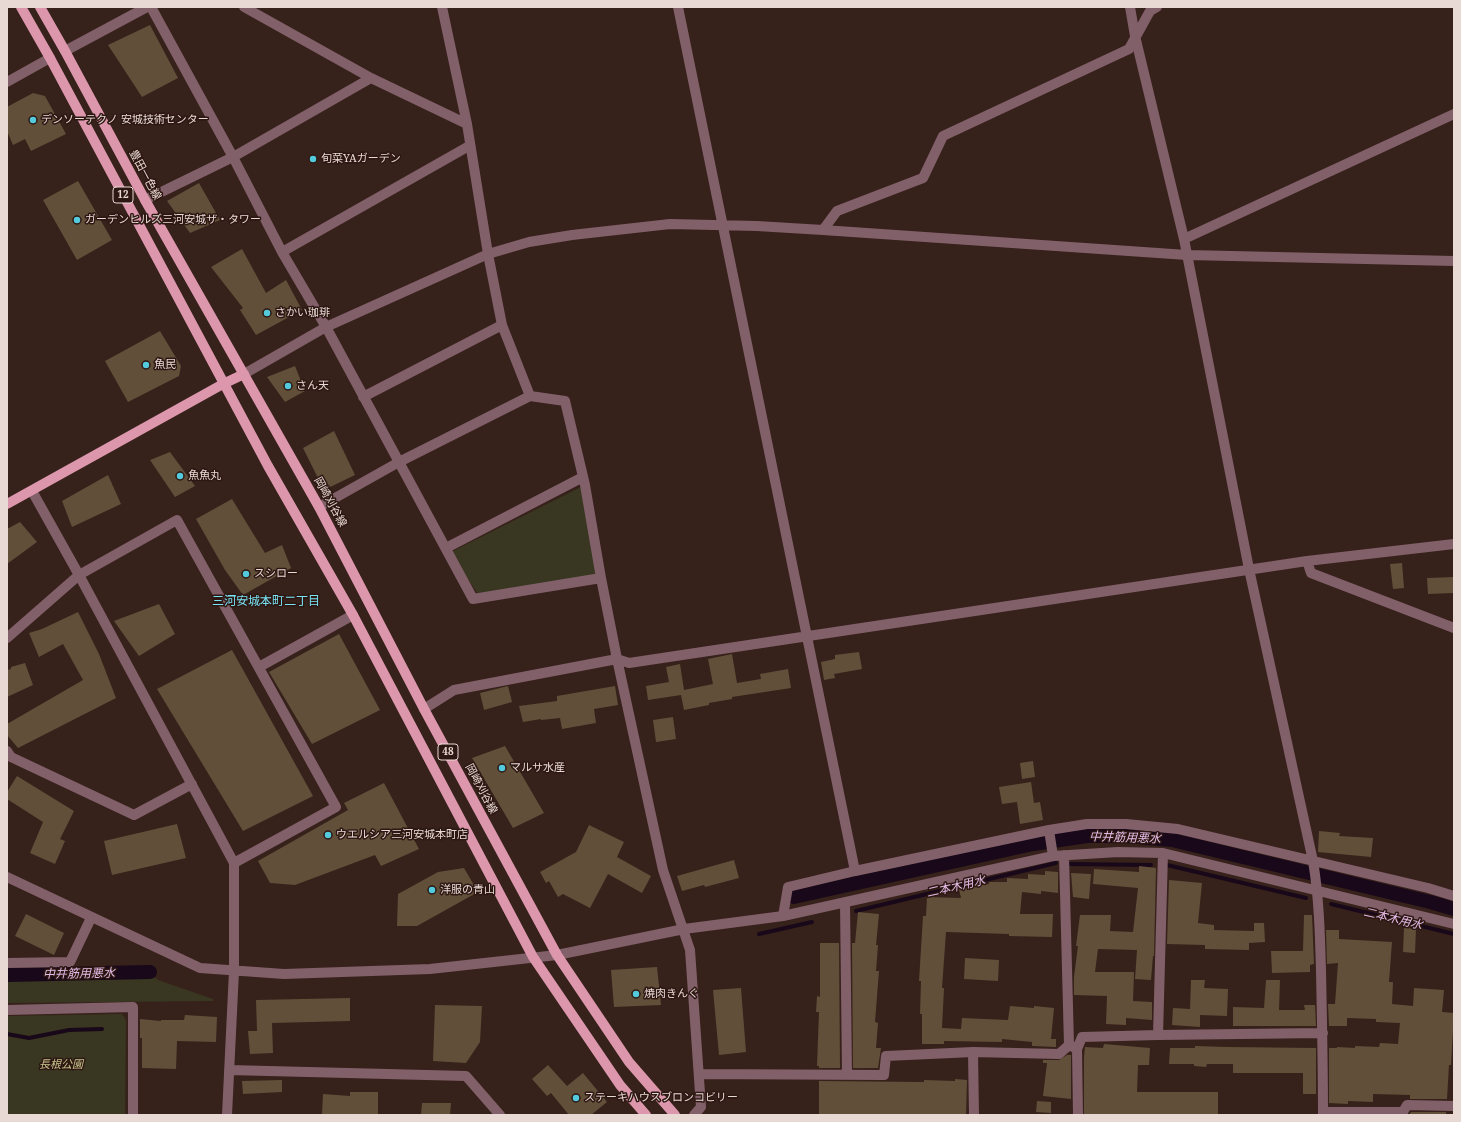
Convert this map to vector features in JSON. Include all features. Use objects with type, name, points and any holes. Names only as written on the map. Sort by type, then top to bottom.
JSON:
[{"type":"main road","name":"12","points":[[21,7],[50,58],[223,384]]},
{"type":"main road","name":"豊田一色線","points":[[40,7],[145,200],[244,374]]},
{"type":"main road","points":[[7,504],[223,384],[244,374]]},
{"type":"main road","name":"岡崎刈谷線","points":[[244,374],[319,507],[424,709],[557,955],[629,1062],[675,1115]]},
{"type":"main road","name":"48","points":[[223,384],[352,615],[533,957],[620,1085],[646,1115]]},
{"type":"street","points":[[65,51],[147,7]]},
{"type":"street","points":[[151,7],[233,157],[282,252],[326,327],[473,599],[601,578]]},
{"type":"street","points":[[244,7],[371,78],[467,124]]},
{"type":"street","points":[[442,7],[467,124],[488,254],[502,325],[530,396]]},
{"type":"street","points":[[678,7],[855,871]]},
{"type":"street","points":[[1130,7],[1184,239],[1249,569],[1313,861],[1318,890],[1323,1033],[1323,1113],[1403,1112],[1407,1105],[1454,1106]]},
{"type":"street","points":[[823,230],[838,211],[923,178],[943,136],[1129,49],[1150,11],[1157,7]]},
{"type":"street","points":[[7,82],[50,58]]},
{"type":"street","points":[[145,200],[233,157],[371,78]]},
{"type":"street","points":[[1184,239],[1454,114]]},
{"type":"street","points":[[282,252],[470,146]]},
{"type":"street","points":[[244,374],[326,327],[488,254],[529,242],[580,234],[670,224],[823,230],[1187,255],[1454,261]]},
{"type":"street","points":[[363,397],[502,325]]},
{"type":"street","points":[[319,507],[399,462],[530,396],[565,400],[583,477],[617,659],[663,870],[690,950],[701,1107],[694,1115]]},
{"type":"street","points":[[446,548],[583,477]]},
{"type":"street","points":[[32,491],[79,575],[234,863],[234,971],[227,1115]]},
{"type":"street","points":[[7,638],[79,575],[177,520],[336,807],[234,863]]},
{"type":"street","points":[[424,709],[454,690],[617,659],[629,663],[1249,569],[1454,544]]},
{"type":"street","points":[[1307,561],[1310,573],[1454,628]]},
{"type":"street","points":[[259,667],[352,615]]},
{"type":"street","points":[[8,758],[134,815],[192,784]]},
{"type":"street","points":[[783,916],[788,887],[855,871],[1049,830],[1087,824],[1126,824],[1178,829],[1428,888],[1454,896]]},
{"type":"street","points":[[1049,830],[1053,856]]},
{"type":"street","points":[[7,877],[91,918],[200,968],[284,974],[430,969],[557,955],[684,929],[783,916],[1053,856],[1118,852],[1163,853],[1454,924]]},
{"type":"street","points":[[1158,1035],[1163,853]]},
{"type":"street","points":[[1064,855],[1073,1047],[1078,1115]]},
{"type":"street","points":[[845,902],[847,1075]]},
{"type":"street","points":[[7,963],[70,962],[91,918]]},
{"type":"street","points":[[7,1010],[133,1007],[133,1115]]},
{"type":"street","points":[[699,1074],[884,1075],[886,1056],[973,1052],[1059,1054],[1073,1047],[1082,1037],[1323,1033]]},
{"type":"street","points":[[973,1052],[974,1115]]},
{"type":"street","points":[[229,1070],[466,1076],[500,1115]]},
{"type":"green space","points":[[585,485],[601,578],[481,598],[449,553]]},
{"type":"green space","points":[[156,978],[213,999],[213,1001],[7,1003],[7,981]]},
{"type":"green space","name":"長根公園","points":[[122,1014],[126,1020],[125,1115],[7,1115],[7,1016]]},
{"type":"building","points":[[150,25],[178,78],[142,97],[108,45]]},
{"type":"building","name":"デンソーテクノ 安城技術センター","points":[[33,93],[45,96],[66,134],[31,151],[25,139],[13,145],[7,131],[7,107]]},
{"type":"building","name":"ガーデンヒルズ三河安城ザ・タワー","points":[[78,181],[112,240],[77,260],[43,200]]},
{"type":"building","points":[[199,183],[220,220],[190,233],[167,201]]},
{"type":"building","points":[[242,249],[266,293],[286,280],[302,310],[256,335],[240,310],[243,308],[211,267]]},
{"type":"building","points":[[160,331],[181,366],[179,376],[128,402],[105,361]]},
{"type":"building","points":[[295,366],[305,391],[285,402],[267,377]]},
{"type":"building","points":[[334,431],[355,475],[324,490],[303,448]]},
{"type":"building","points":[[170,452],[195,486],[175,497],[150,460]]},
{"type":"building","points":[[108,475],[121,504],[72,527],[62,501]]},
{"type":"building","points":[[232,499],[265,553],[282,545],[291,568],[243,595],[225,570],[196,519]]},
{"type":"building","points":[[20,522],[37,542],[7,564],[7,529]]},
{"type":"building","points":[[1402,563],[1404,588],[1393,589],[1390,564]]},
{"type":"building","points":[[1454,577],[1454,593],[1428,594],[1427,578]]},
{"type":"building","points":[[159,604],[175,634],[139,656],[114,621]]},
{"type":"building","points":[[78,612],[99,654],[116,698],[18,748],[7,735],[7,724],[83,680],[63,644],[39,657],[29,633],[42,629]]},
{"type":"building","points":[[339,634],[380,710],[312,744],[269,672]]},
{"type":"building","points":[[232,650],[313,796],[243,831],[157,689]]},
{"type":"building","points":[[859,652],[862,669],[834,674],[835,678],[824,680],[821,662],[835,659],[835,655]]},
{"type":"building","points":[[732,654],[737,683],[761,679],[760,674],[788,669],[791,688],[732,697],[732,699],[709,703],[709,705],[684,710],[681,695],[648,700],[646,686],[669,682],[666,667],[680,664],[684,690],[713,684],[708,659]]},
{"type":"building","points":[[25,663],[33,685],[7,697],[7,670],[11,669],[11,667]]},
{"type":"building","points":[[508,686],[512,702],[484,710],[480,693]]},
{"type":"building","points":[[615,686],[618,705],[594,709],[596,723],[562,729],[560,718],[523,722],[519,706],[557,701],[557,696]]},
{"type":"building","points":[[673,717],[676,739],[656,742],[653,720]]},
{"type":"building","points":[[505,746],[544,813],[513,828],[472,758]]},
{"type":"building","points":[[1033,761],[1035,777],[1022,779],[1020,763]]},
{"type":"building","points":[[17,776],[74,811],[60,839],[65,841],[55,864],[30,853],[43,822],[7,799],[7,792]]},
{"type":"building","points":[[1031,782],[1034,803],[1040,802],[1043,820],[1020,824],[1017,802],[1002,804],[999,787]]},
{"type":"building","points":[[384,783],[419,849],[381,866],[375,855],[295,885],[270,883],[258,861],[348,810],[344,803]]},
{"type":"building","points":[[177,824],[186,858],[112,875],[104,841]]},
{"type":"building","points":[[589,825],[624,842],[617,857],[651,876],[642,893],[608,874],[590,908],[563,894],[558,897],[549,881],[546,883],[540,872],[576,852]]},
{"type":"building","points":[[1319,831],[1340,833],[1339,836],[1373,838],[1371,857],[1318,852]]},
{"type":"building","points":[[734,860],[739,878],[705,887],[704,885],[682,891],[677,876]]},
{"type":"building","points":[[1139,866],[1156,868],[1154,956],[1151,980],[1135,979],[1137,950],[1098,949],[1095,972],[1134,972],[1133,1001],[1152,1002],[1152,1020],[1126,1018],[1126,1025],[1106,1024],[1107,996],[1074,995],[1074,977],[1078,946],[1076,946],[1080,915],[1111,915],[1110,931],[1133,932],[1138,888],[1093,884],[1094,869],[1139,872]]},
{"type":"building","points":[[464,868],[478,892],[417,926],[397,926],[398,894],[438,872]]},
{"type":"building","points":[[1045,871],[1058,872],[1058,893],[1041,891],[1041,894],[1022,892],[1020,914],[1053,914],[1052,937],[946,932],[942,988],[944,988],[942,1028],[961,1029],[962,1018],[1008,1020],[1010,1006],[1054,1008],[1051,1039],[1056,1039],[1056,1047],[1032,1046],[1032,1042],[1002,1039],[1002,1042],[944,1041],[944,1044],[922,1044],[922,1014],[920,1014],[921,981],[919,981],[923,916],[926,916],[927,897],[961,898],[959,889],[989,884],[989,882],[1007,882],[1007,878],[1028,879],[1028,874],[1045,875]]},
{"type":"building","points":[[1071,873],[1091,874],[1089,899],[1073,897]]},
{"type":"building","points":[[1169,880],[1202,883],[1198,923],[1214,925],[1214,930],[1254,931],[1254,923],[1264,923],[1265,942],[1249,943],[1249,950],[1205,949],[1205,945],[1167,944]]},
{"type":"building","points":[[858,912],[879,914],[876,945],[878,945],[876,971],[879,971],[875,1022],[878,1023],[876,1048],[881,1048],[878,1068],[853,1068],[852,943],[855,943]]},
{"type":"building","points":[[26,914],[64,933],[54,955],[15,936]]},
{"type":"building","points":[[1304,915],[1312,915],[1314,964],[1310,965],[1310,972],[1272,973],[1271,951],[1303,951]]},
{"type":"building","points":[[1404,928],[1416,929],[1415,953],[1403,952]]},
{"type":"building","points":[[1326,930],[1339,930],[1339,939],[1392,942],[1389,982],[1393,982],[1392,1004],[1413,1006],[1414,988],[1444,990],[1442,1012],[1454,1013],[1451,1065],[1449,1065],[1447,1099],[1410,1099],[1410,1095],[1373,1094],[1373,1102],[1348,1101],[1348,1104],[1329,1103],[1329,1048],[1355,1048],[1355,1046],[1379,1047],[1380,1043],[1398,1044],[1400,1023],[1376,1022],[1376,1019],[1347,1018],[1347,1026],[1329,1026],[1328,1004],[1335,1004],[1338,963],[1327,964]]},
{"type":"building","points":[[820,943],[839,943],[840,1068],[819,1068],[819,1066],[817,1066],[819,1012],[816,1012],[817,996],[820,997]]},
{"type":"building","points":[[965,958],[999,960],[998,981],[964,979]]},
{"type":"building","points":[[657,967],[661,1005],[614,1007],[611,970]]},
{"type":"building","points":[[1191,980],[1205,980],[1204,988],[1228,989],[1227,1016],[1200,1015],[1200,1027],[1172,1025],[1173,1008],[1190,1009]]},
{"type":"building","points":[[1266,980],[1280,980],[1279,1010],[1305,1010],[1304,1005],[1315,1005],[1316,1026],[1233,1026],[1233,1007],[1264,1008]]},
{"type":"building","points":[[741,988],[746,1052],[719,1055],[713,990]]},
{"type":"building","points":[[350,998],[350,1021],[272,1023],[273,1053],[250,1054],[248,1031],[257,1031],[256,1000]]},
{"type":"building","points":[[435,1005],[482,1006],[480,1042],[466,1063],[433,1061]]},
{"type":"building","points":[[185,1015],[217,1017],[216,1042],[177,1041],[176,1069],[142,1068],[142,1038],[140,1038],[140,1019],[161,1021],[184,1020]]},
{"type":"building","points":[[1104,1044],[1150,1048],[1149,1065],[1138,1065],[1137,1092],[1218,1092],[1218,1115],[1084,1115],[1085,1047],[1103,1048]]},
{"type":"building","points":[[1195,1046],[1316,1048],[1316,1094],[1303,1094],[1303,1073],[1233,1073],[1233,1064],[1207,1064],[1206,1067],[1194,1066],[1194,1064],[1169,1064],[1170,1048],[1195,1048]]},
{"type":"building","points":[[1067,1055],[1071,1055],[1071,1099],[1043,1096],[1047,1063],[1043,1063],[1043,1060],[1059,1060]]},
{"type":"building","points":[[548,1065],[567,1086],[583,1073],[607,1102],[591,1115],[569,1115],[551,1093],[547,1096],[532,1079]]},
{"type":"building","points":[[955,1079],[967,1080],[966,1115],[819,1115],[819,1081],[924,1082],[924,1080],[955,1081]]},
{"type":"building","points":[[282,1080],[282,1092],[243,1094],[242,1081]]},
{"type":"building","points":[[350,1092],[378,1092],[378,1115],[322,1114],[323,1094],[350,1096]]},
{"type":"building","points":[[1037,1101],[1051,1102],[1051,1113],[1036,1112]]},
{"type":"building","points":[[422,1103],[451,1103],[450,1115],[421,1115]]},
{"type":"building","points":[[1411,1112],[1446,1112],[1446,1115],[1409,1115]]},
{"type":"waterway","name":"中井筋用悪水","points":[[794,897],[1033,844],[1087,836],[1125,836],[1172,840],[1454,909]]},
{"type":"waterway","name":"二本木用水","points":[[856,911],[1056,863]]},
{"type":"waterway","name":"二本木用水","points":[[1068,864],[1151,865]]},
{"type":"waterway","name":"二本木用水","points":[[1167,865],[1306,898]]},
{"type":"waterway","name":"二本木用水","points":[[1331,904],[1454,934]]},
{"type":"waterway","name":"二本木用水","points":[[759,934],[812,922]]},
{"type":"waterway","name":"中井筋用悪水","points":[[7,975],[150,972]]},
{"type":"waterway","points":[[7,1034],[29,1038],[69,1030],[102,1029]]},
{"type":"place","name":"デンソーテクノ 安城技術センター","points":[[33,120]]},
{"type":"place","name":"旬菜YAガーデン","points":[[313,159]]},
{"type":"place","name":"ガーデンヒルズ三河安城ザ・タワー","points":[[77,220]]},
{"type":"place","name":"さかい珈琲","points":[[267,313]]},
{"type":"place","name":"魚民","points":[[146,365]]},
{"type":"place","name":"さん天","points":[[288,386]]},
{"type":"place","name":"魚魚丸","points":[[180,476]]},
{"type":"place","name":"スシロー","points":[[246,574]]},
{"type":"place","name":"マルサ水産","points":[[502,768]]},
{"type":"place","name":"ウエルシア三河安城本町店","points":[[328,835]]},
{"type":"place","name":"洋服の青山","points":[[432,890]]},
{"type":"place","name":"焼肉きんぐ","points":[[636,994]]},
{"type":"place","name":"ステーキハウスブロンコビリー","points":[[576,1098]]},
{"type":"district","name":"三河安城本町二丁目","points":[[266,602]]}]
